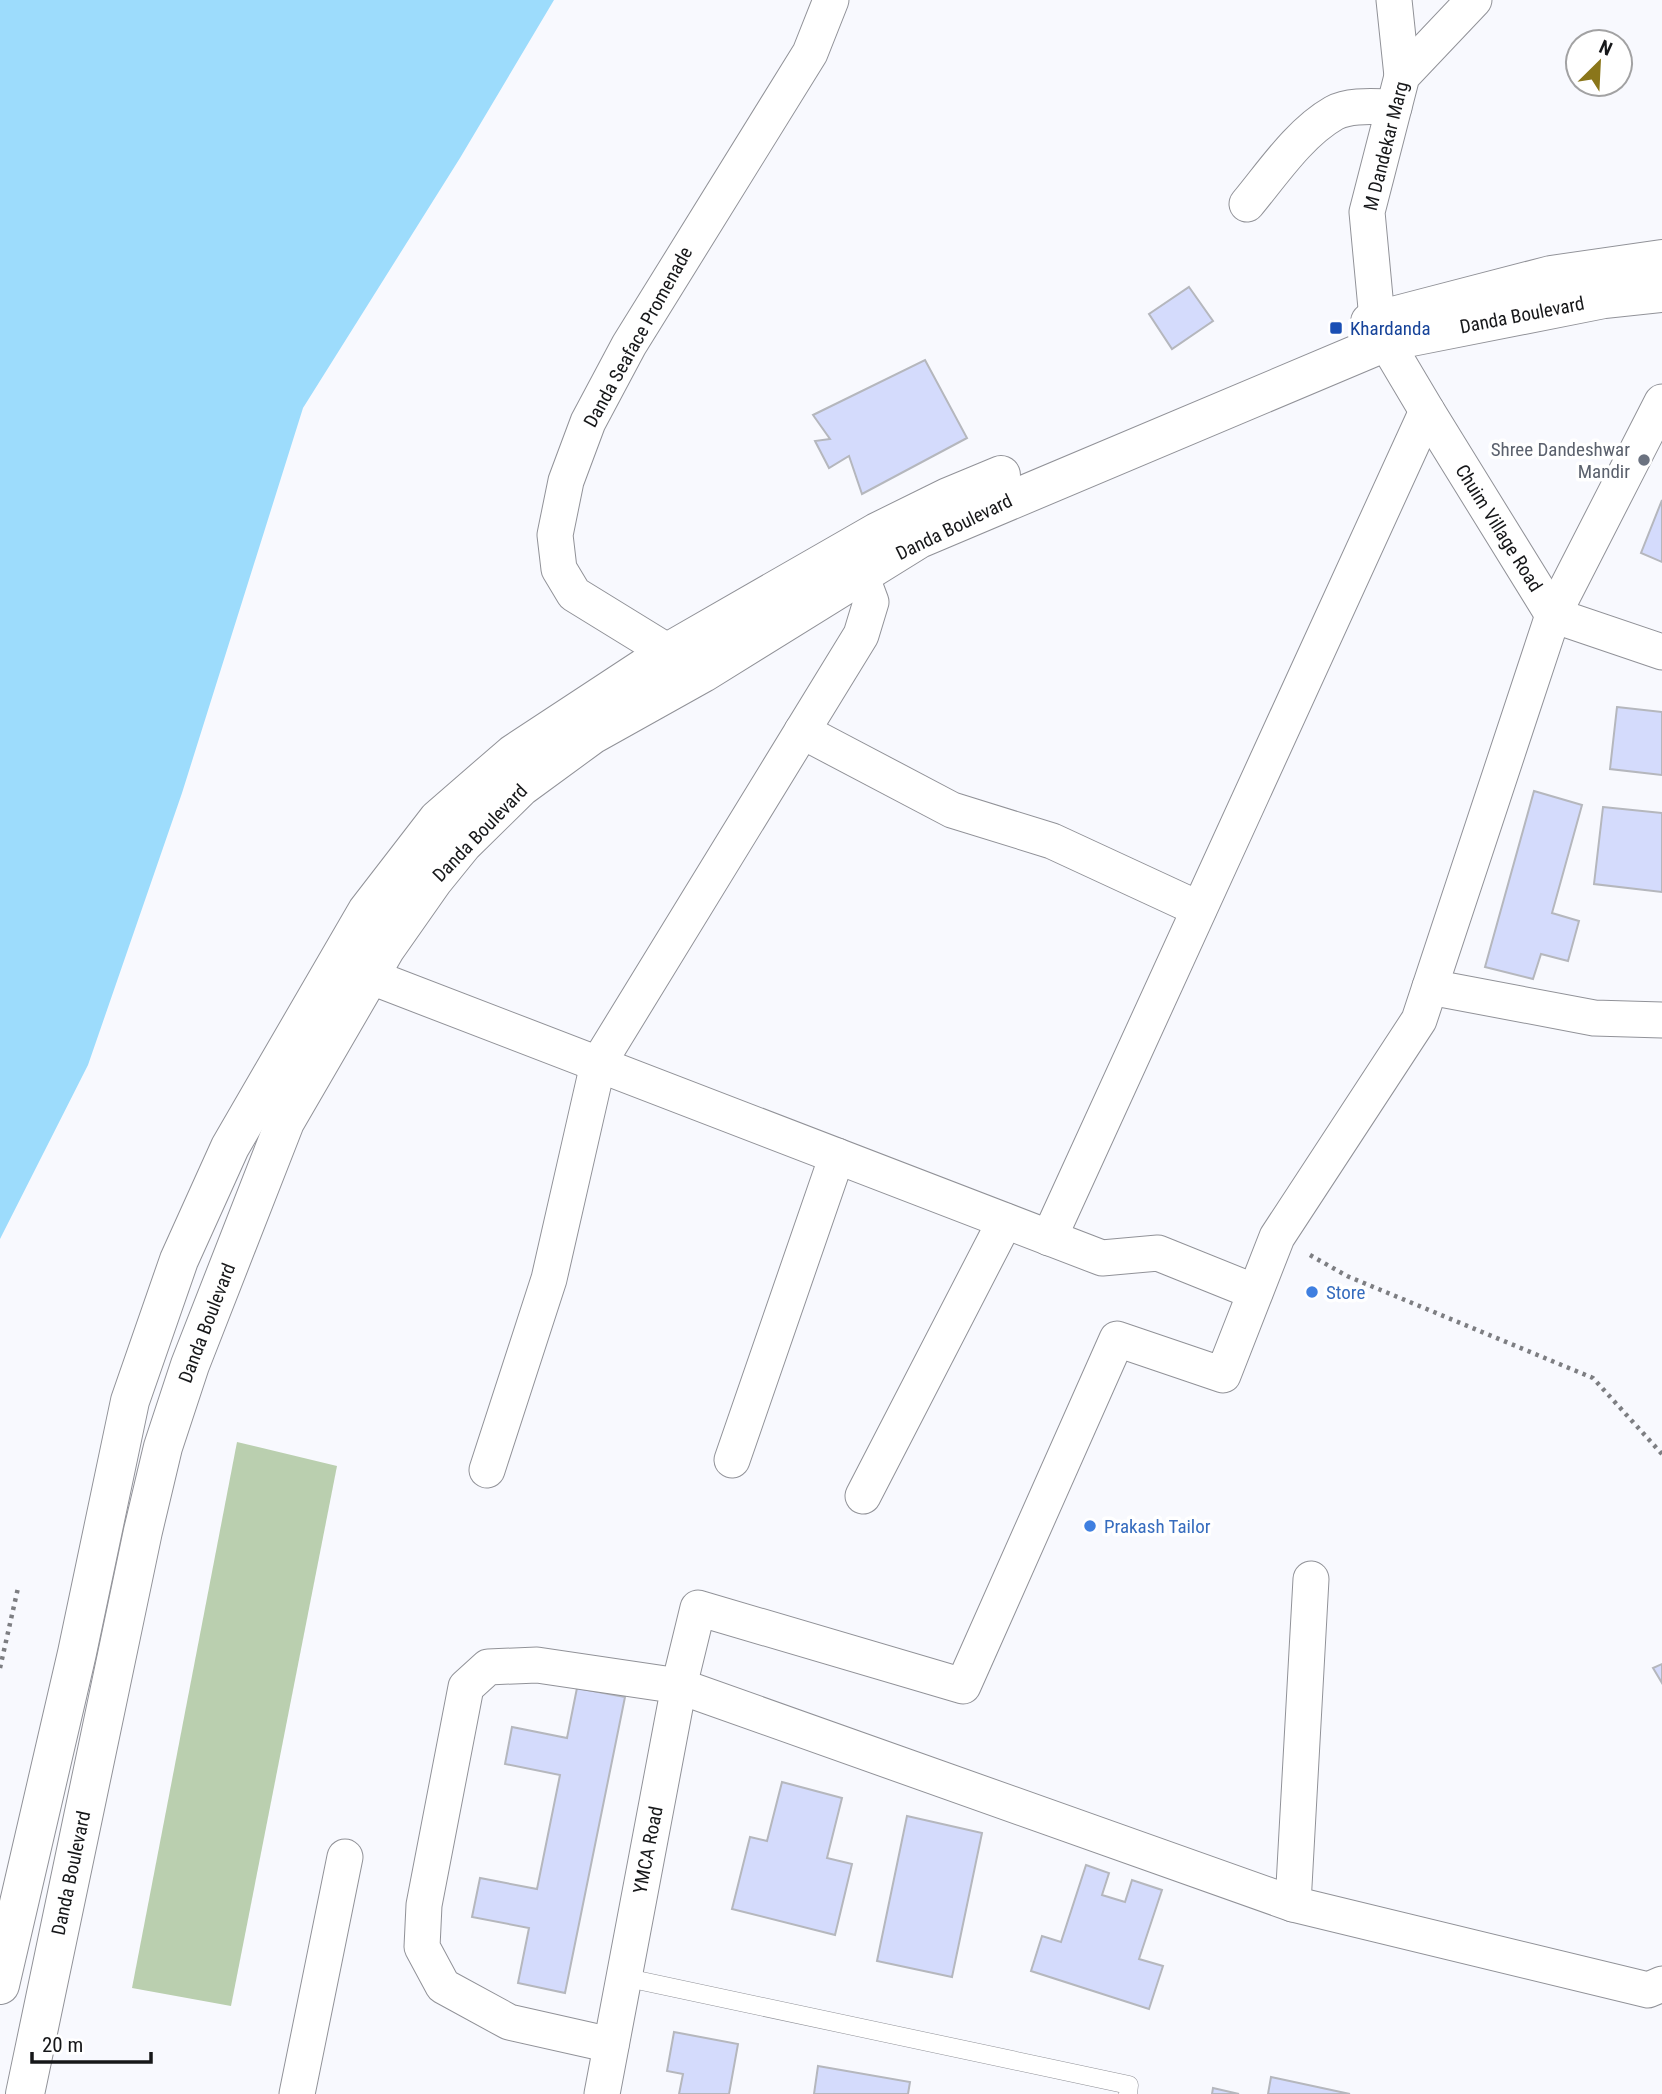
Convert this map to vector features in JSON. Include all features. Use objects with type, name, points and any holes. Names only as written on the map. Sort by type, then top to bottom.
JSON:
[{"type":"main road","points":[[0,1985],[29,1869],[130,1401],[179,1260],[230,1147],[355,967],[367,911],[438,819],[513,754],[668,652],[877,532],[948,497],[1382,330],[1550,275],[1662,259]]},
{"type":"main road","name":"Danda Boulevard","points":[[25,2094],[143,1531],[174,1413],[285,1122],[355,967],[463,844],[521,787],[592,735],[703,673],[919,539],[1382,330],[1662,293]]},
{"type":"main road","points":[[207,1200],[247,1218]]},
{"type":"main road","points":[[130,1401],[174,1413]]},
{"type":"main road","points":[[29,1869],[71,1876]]},
{"type":"street","name":"Danda Seaface Promenade","points":[[703,673],[574,594],[559,569],[555,535],[566,481],[588,422],[629,345],[810,53],[831,0]]},
{"type":"street","points":[[1247,204],[1298,143],[1335,112],[1363,106],[1398,91],[1394,0]]},
{"type":"street","name":"M Dandekar Marg","points":[[1382,330],[1367,212],[1398,91],[1474,0]]},
{"type":"street","name":"Chuim Village Road","points":[[1382,330],[1427,411],[1552,615]]},
{"type":"street","points":[[355,967],[597,1064],[1102,1258],[1158,1253],[1255,1292],[1277,1237],[1419,1020],[1552,615],[1662,402]]},
{"type":"street","points":[[1049,1238],[1427,411]]},
{"type":"street","points":[[487,1470],[549,1279],[597,1064],[861,635],[871,602],[860,575]]},
{"type":"street","points":[[1552,615],[1662,652]]},
{"type":"street","points":[[802,731],[952,810],[1052,841],[1199,909]]},
{"type":"street","points":[[1430,987],[1594,1018],[1662,1020]]},
{"type":"street","points":[[732,1460],[837,1156]]},
{"type":"street","points":[[863,1496],[1005,1221]]},
{"type":"street","name":"YMCA Road","points":[[602,2094],[679,1686],[698,1608],[963,1686],[1117,1339],[1223,1375],[1255,1292]]},
{"type":"street","points":[[1293,1904],[1311,1579]]},
{"type":"street","points":[[611,2045],[509,2022],[443,1986],[422,1947],[424,1905],[466,1686],[488,1667],[537,1665],[679,1686],[1293,1904],[1648,1990],[1662,1984]]},
{"type":"street","points":[[297,2094],[345,1857]]},
{"type":"lane","points":[[623,1977],[1129,2085],[1128,2094]]},
{"type":"path","points":[[1277,1237],[1347,1276],[1593,1378],[1662,1454]]},
{"type":"path","points":[[0,1668],[18,1588]]},
{"type":"green space","points":[[237,1442],[337,1466],[231,2006],[132,1988]]},
{"type":"water","points":[[0,0],[554,0],[460,158],[303,408],[182,793],[88,1065],[0,1239]]},
{"type":"building","points":[[1189,287],[1213,321],[1172,349],[1149,314]]},
{"type":"building","points":[[925,360],[967,438],[862,494],[849,456],[829,468],[815,441],[830,439],[813,415]]},
{"type":"building","points":[[1662,500],[1662,562],[1641,553]]},
{"type":"building","points":[[1617,707],[1662,712],[1662,775],[1610,769]]},
{"type":"building","points":[[1534,791],[1582,805],[1552,913],[1579,921],[1568,961],[1541,954],[1533,979],[1485,967]]},
{"type":"building","points":[[1603,807],[1662,813],[1662,892],[1594,884]]},
{"type":"building","points":[[1662,1664],[1662,1683],[1653,1668]]},
{"type":"building","points":[[577,1688],[625,1697],[565,1993],[518,1983],[529,1928],[472,1917],[480,1878],[537,1889],[560,1775],[505,1764],[512,1727],[567,1738]]},
{"type":"building","points":[[782,1782],[842,1798],[827,1858],[852,1864],[835,1935],[732,1909],[750,1837],[767,1841]]},
{"type":"building","points":[[907,1816],[982,1833],[952,1977],[877,1961]]},
{"type":"building","points":[[1086,1865],[1109,1873],[1102,1895],[1125,1902],[1132,1880],[1162,1890],[1139,1959],[1163,1966],[1149,2009],[1031,1971],[1042,1936],[1061,1942]]},
{"type":"building","points":[[674,2032],[738,2044],[729,2094],[679,2094],[683,2074],[667,2071]]},
{"type":"building","points":[[818,2066],[910,2082],[908,2094],[814,2094]]},
{"type":"building","points":[[1271,2077],[1350,2094],[1268,2094]]},
{"type":"building","points":[[1213,2088],[1239,2094],[1212,2094]]},
{"type":"place","name":"Khardanda","points":[[1336,328]]},
{"type":"place","name":"Shree Dandeshwar Mandir","points":[[1644,460]]},
{"type":"place","name":"Store","points":[[1312,1292]]},
{"type":"place","name":"Prakash Tailor","points":[[1090,1526]]}]
